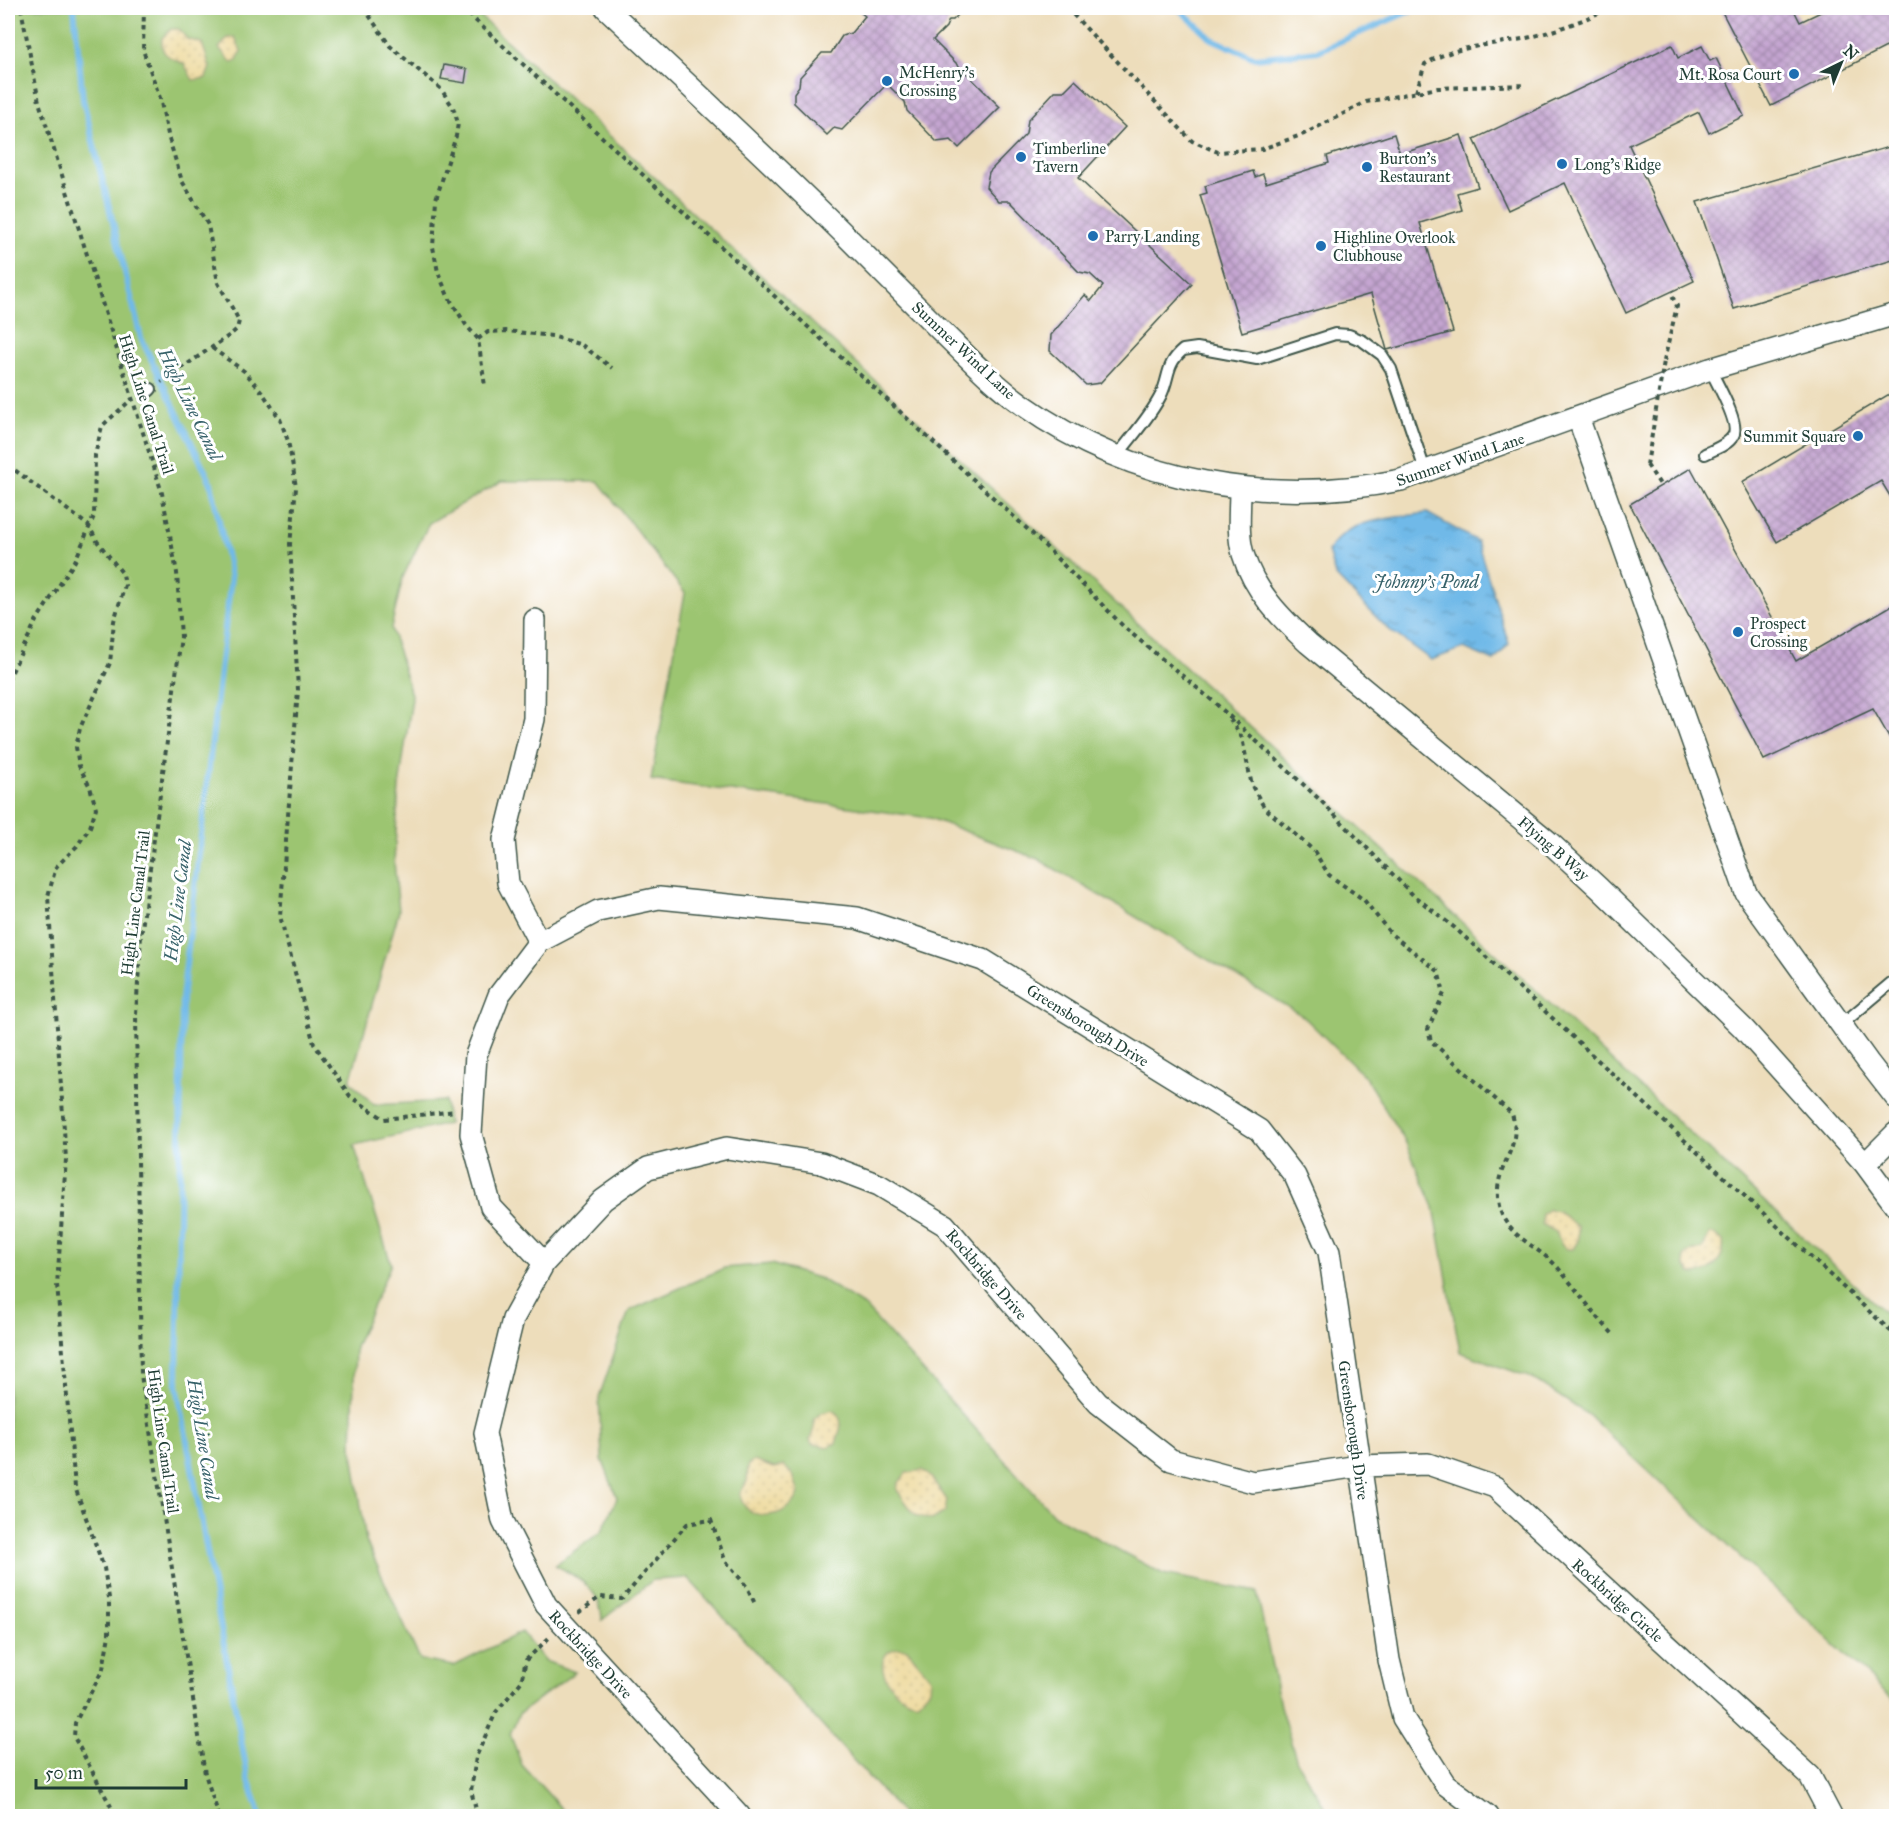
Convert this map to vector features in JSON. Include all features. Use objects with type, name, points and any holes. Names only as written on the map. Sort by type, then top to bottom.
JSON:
[{"type":"street","name":"Summer Wind Lane","points":[[606,8],[718,112],[987,376],[1024,406],[1066,432],[1117,456],[1159,472],[1240,489],[1305,493],[1359,489],[1426,473],[1710,369],[1896,314]]},
{"type":"street","points":[[1578,417],[1746,892],[1896,1098]]},
{"type":"street","name":"Flying B Way","points":[[1240,489],[1240,531],[1243,554],[1259,589],[1279,617],[1308,644],[1549,842],[1599,888],[1743,1028],[1865,1164],[1896,1206]]},
{"type":"street","points":[[535,620],[534,719],[504,840],[508,883],[539,942]]},
{"type":"street","name":"Greensborough Drive","points":[[544,1263],[491,1207],[471,1134],[476,1055],[499,995],[539,942],[598,911],[658,898],[857,918],[983,960],[1259,1130],[1295,1176],[1329,1252],[1389,1660],[1403,1718],[1445,1784],[1488,1816]]},
{"type":"street","points":[[1865,1164],[1896,1133]]},
{"type":"street","name":"Rockbridge Drive","points":[[740,1816],[546,1605],[503,1521],[485,1432],[513,1319],[544,1263],[603,1200],[648,1168],[728,1148],[821,1163],[879,1185],[945,1225],[1098,1403],[1171,1460],[1253,1482],[1359,1466]]},
{"type":"street","name":"Rockbridge Circle","points":[[1359,1466],[1428,1464],[1495,1488],[1809,1776],[1831,1816]]},
{"type":"lane","points":[[1117,456],[1152,410],[1162,393],[1168,367],[1183,350],[1197,348],[1257,359],[1335,334],[1349,335],[1363,341],[1382,355],[1400,390],[1406,418],[1426,473]]},
{"type":"lane","points":[[1705,454],[1724,444],[1733,437],[1736,430],[1734,420],[1710,369]]},
{"type":"lane","points":[[1841,1025],[1891,983],[1896,983]]},
{"type":"path","name":"High Line Canal Trail","points":[[21,8],[39,102],[162,493],[177,573],[181,638],[141,936],[136,1014],[141,1375],[205,1774],[219,1816]]},
{"type":"path","points":[[144,8],[143,50],[160,98],[175,161],[182,181],[208,225],[218,283],[239,321],[237,329],[173,374]]},
{"type":"path","points":[[364,8],[390,46],[441,88],[453,107],[458,123],[436,199],[433,247],[438,272],[448,296],[478,339],[485,386]]},
{"type":"path","points":[[462,8],[1037,538],[1125,628],[1226,713],[1319,800],[1413,895],[1455,928],[1896,1336]]},
{"type":"path","points":[[1067,8],[1192,141],[1218,152],[1262,149],[1304,134],[1366,102],[1438,88],[1526,85]]},
{"type":"path","points":[[1416,92],[1425,64],[1442,53],[1531,37],[1587,19],[1610,8]]},
{"type":"path","points":[[1661,486],[1647,465],[1677,306],[1670,292]]},
{"type":"path","points":[[478,339],[488,332],[506,331],[561,338],[582,345],[612,368]]},
{"type":"path","points":[[213,348],[244,371],[262,392],[280,419],[288,441],[293,467],[296,489],[290,544],[298,690],[280,916],[314,1044],[350,1096],[384,1119],[473,1109]]},
{"type":"path","points":[[8,680],[36,621],[75,561],[94,516],[95,455],[102,426],[132,399],[150,390]]},
{"type":"path","points":[[8,465],[89,526],[97,541],[123,574],[125,585],[114,621],[110,663],[80,728],[76,747],[79,766],[90,787],[96,808],[90,827],[77,846],[56,867],[48,896],[66,1159],[58,1297],[75,1487],[104,1568],[109,1598],[109,1635],[103,1669],[75,1723],[74,1737],[116,1816]]},
{"type":"path","points":[[1226,713],[1242,738],[1252,786],[1264,807],[1314,851],[1329,875],[1364,900],[1391,934],[1438,971],[1444,993],[1428,1029],[1431,1041],[1512,1114],[1516,1128],[1515,1138],[1498,1187],[1500,1212],[1515,1234],[1557,1266],[1600,1321],[1615,1336]]},
{"type":"green space","points":[[8,8],[471,8],[1896,1323],[1896,1702],[1587,1414],[1532,1378],[1460,1352],[1434,1207],[1405,1141],[1365,1077],[1303,1016],[1038,859],[930,818],[651,780],[685,593],[598,481],[502,481],[429,523],[403,577],[391,628],[412,698],[399,787],[394,862],[399,911],[350,1081],[374,1105],[445,1101],[448,1124],[354,1145],[391,1264],[355,1347],[352,1446],[366,1541],[420,1660],[454,1666],[522,1632],[545,1661],[575,1672],[519,1714],[510,1734],[522,1765],[568,1816],[8,1816]]},
{"type":"green space","points":[[771,1264],[821,1279],[864,1306],[1054,1515],[1163,1574],[1257,1592],[1280,1706],[1297,1762],[1330,1816],[904,1816],[688,1578],[653,1580],[602,1620],[598,1601],[588,1586],[555,1565],[602,1531],[617,1498],[602,1459],[599,1397],[629,1311],[724,1268]]},
{"type":"sand","points":[[171,29],[179,29],[187,39],[202,43],[210,67],[206,78],[193,80],[184,64],[165,53],[162,38]]},
{"type":"sand","points":[[235,37],[241,51],[237,61],[232,63],[219,48],[228,38]]},
{"type":"sand","points":[[1549,1209],[1558,1211],[1578,1227],[1578,1241],[1573,1249],[1565,1248],[1556,1232],[1542,1224],[1542,1214]]},
{"type":"sand","points":[[1710,1234],[1715,1234],[1723,1241],[1722,1254],[1709,1269],[1697,1274],[1691,1273],[1685,1266],[1684,1257],[1689,1252],[1702,1249]]},
{"type":"sand","points":[[832,1410],[840,1421],[836,1443],[828,1447],[812,1444],[810,1440],[814,1419],[821,1413]]},
{"type":"sand","points":[[754,1461],[774,1468],[784,1466],[793,1475],[799,1493],[786,1509],[767,1515],[757,1514],[743,1503],[740,1493],[747,1481],[748,1465]]},
{"type":"sand","points":[[922,1470],[931,1477],[947,1500],[945,1512],[932,1520],[915,1515],[897,1490],[898,1484],[906,1473]]},
{"type":"sand","points":[[898,1648],[907,1649],[931,1678],[930,1689],[919,1701],[909,1700],[900,1695],[886,1678],[883,1660],[888,1652]]},
{"type":"water","name":"Johnny's Pond","points":[[1427,513],[1477,541],[1509,644],[1494,661],[1464,648],[1431,660],[1387,628],[1335,575],[1328,551],[1347,532],[1372,522]]},
{"type":"building","name":"McHenry's Crossing","points":[[855,8],[965,8],[953,20],[949,20],[946,27],[933,40],[1000,107],[959,148],[951,140],[937,142],[907,111],[905,102],[887,84],[842,130],[834,128],[827,135],[794,103],[794,93],[799,86],[800,77],[822,53],[831,53],[842,36],[851,33],[865,16]]},
{"type":"building","name":"Mt. Rosa Court","points":[[1720,8],[1793,8],[1800,22],[1829,8],[1896,8],[1896,42],[1771,106]]},
{"type":"building","name":"Long's Ridge","points":[[1672,45],[1678,58],[1702,46],[1710,61],[1716,58],[1744,116],[1709,133],[1699,112],[1629,145],[1694,281],[1626,313],[1565,183],[1508,210],[1474,139]]},
{"type":"building","points":[[444,65],[467,69],[465,83],[441,79]]},
{"type":"building","name":"Parry Landing","points":[[1075,80],[1125,127],[1078,178],[1192,284],[1100,383],[1086,385],[1050,351],[1051,335],[1085,295],[1091,301],[1103,286],[1090,274],[1079,272],[1010,201],[999,201],[986,187],[989,172],[1026,134],[1028,120],[1055,91],[1064,91]]},
{"type":"building","name":"Highline Overlook Clubhouse","points":[[1394,134],[1400,154],[1461,135],[1478,187],[1457,193],[1462,210],[1420,223],[1453,332],[1387,350],[1371,294],[1242,332],[1200,195],[1207,193],[1205,186],[1253,171],[1255,177],[1263,174],[1266,183],[1329,163],[1327,156]]},
{"type":"building","points":[[1896,145],[1896,259],[1734,309],[1697,202]]},
{"type":"building","name":"Summit Square","points":[[1896,390],[1896,506],[1881,481],[1777,542],[1742,482]]},
{"type":"building","name":"Prospect Crossing","points":[[1691,468],[1796,661],[1896,603],[1896,749],[1873,709],[1764,760],[1630,504]]},
{"type":"waterway","name":"High Line Canal","points":[[74,8],[83,100],[141,338],[211,483],[231,577],[182,999],[177,1385],[248,1778],[261,1816]]},
{"type":"waterway","name":"High Line Canal","points":[[1178,8],[1212,39],[1255,58],[1318,51],[1417,8]]},
{"type":"place","name":"Mt. Rosa Court","points":[[1794,74]]},
{"type":"place","name":"McHenry's Crossing","points":[[887,81]]},
{"type":"place","name":"Timberline Tavern","points":[[1021,157]]},
{"type":"place","name":"Long's Ridge","points":[[1562,164]]},
{"type":"place","name":"Burton's Restaurant","points":[[1367,167]]},
{"type":"place","name":"Parry Landing","points":[[1093,236]]},
{"type":"place","name":"Highline Overlook Clubhouse","points":[[1321,246]]},
{"type":"place","name":"Summit Square","points":[[1858,436]]},
{"type":"place","name":"Prospect Crossing","points":[[1738,632]]}]
